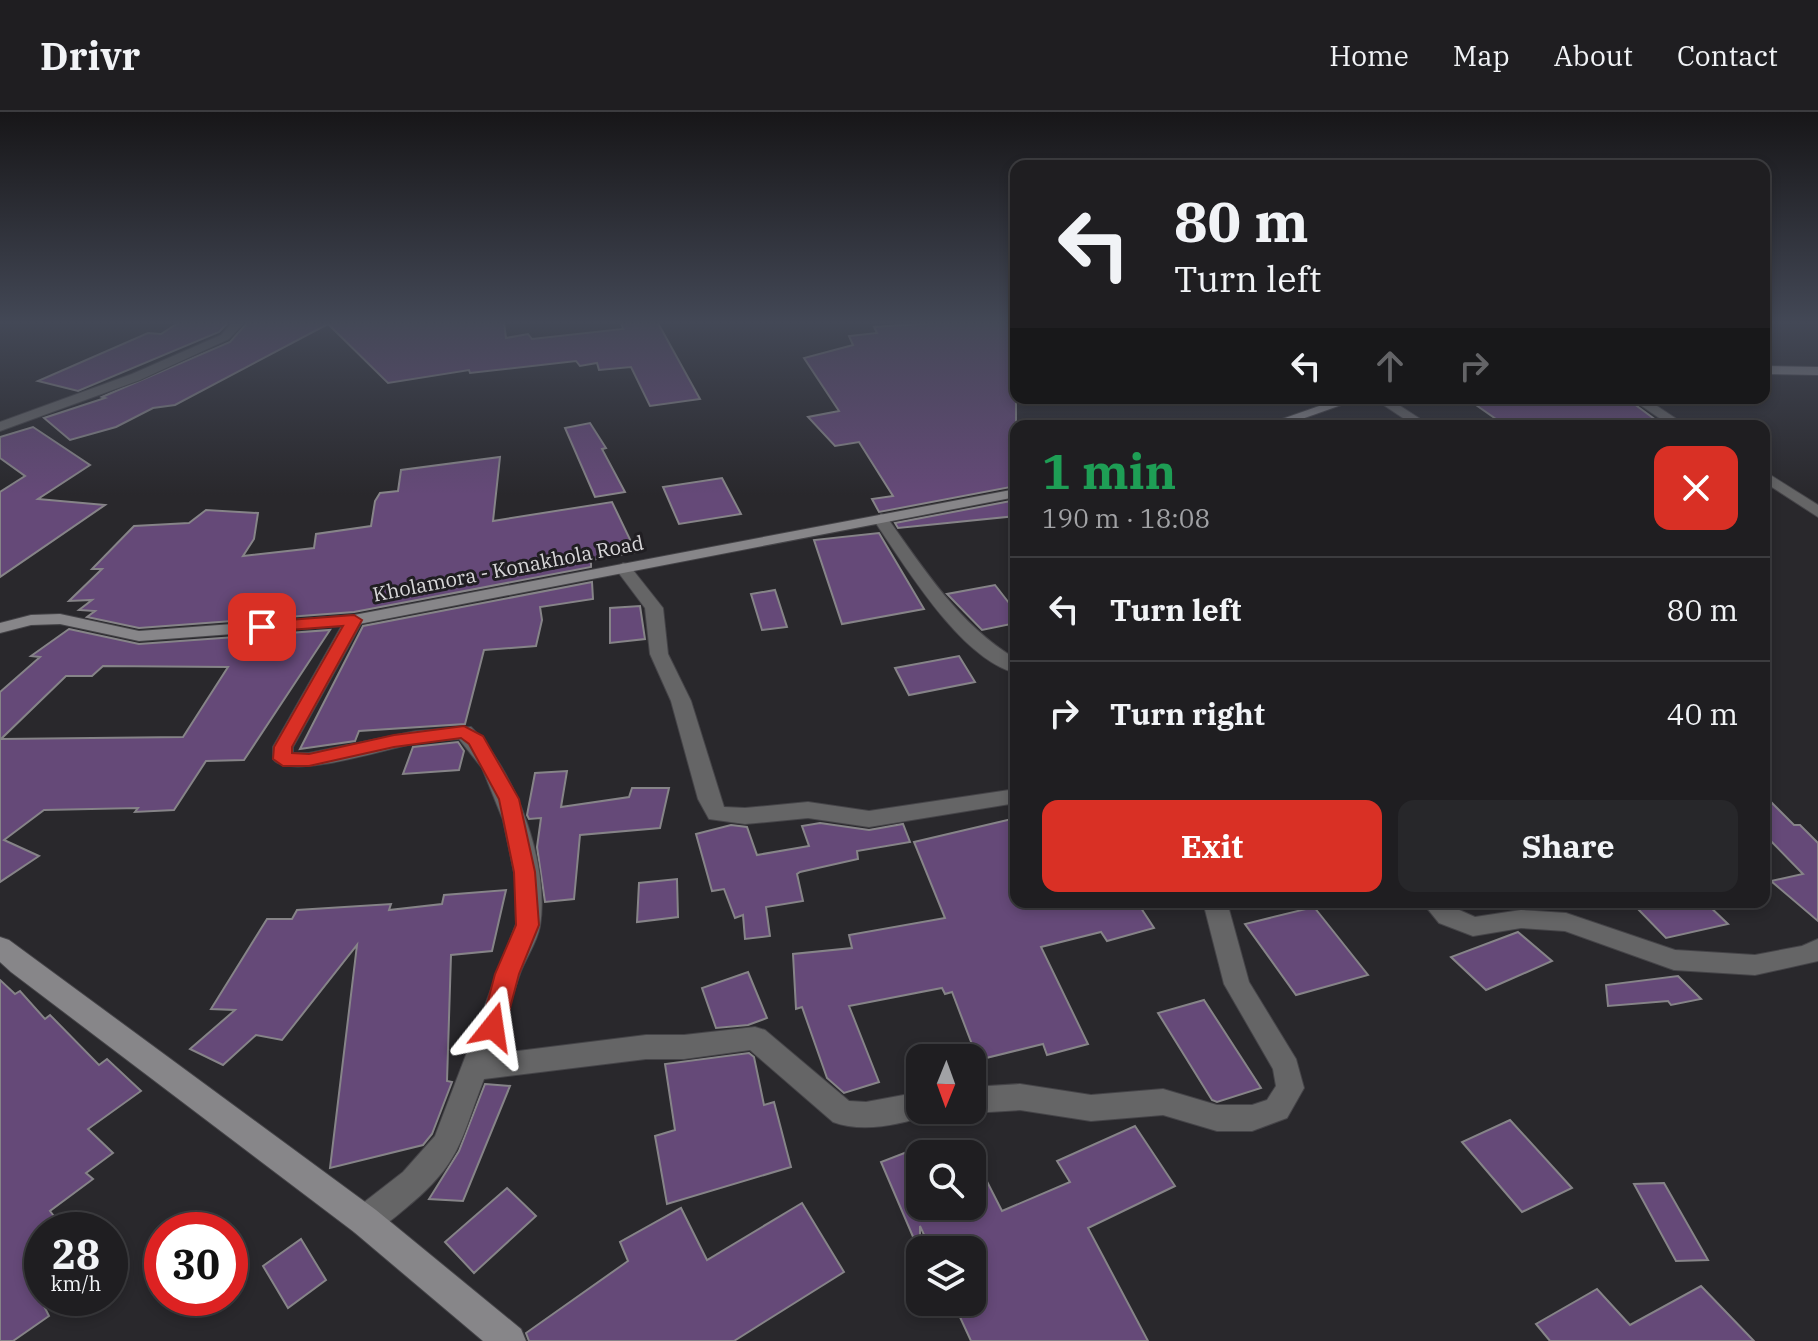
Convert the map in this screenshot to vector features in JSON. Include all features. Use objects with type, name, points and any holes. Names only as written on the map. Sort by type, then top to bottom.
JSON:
[{"type":"main road","points":[[1287,420],[1337,404]]},
{"type":"main road","name":"Kholamora - Konakhola Road","points":[[3,627],[31,620],[60,619],[139,636],[354,620],[1010,494]]},
{"type":"main road","points":[[0,947],[365,1221],[509,1341]]},
{"type":"street","points":[[0,427],[127,380]]},
{"type":"street","points":[[1389,404],[1414,420]]},
{"type":"street","points":[[1645,404],[1671,420]]},
{"type":"street","points":[[1770,479],[1818,512]]},
{"type":"street","points":[[881,519],[952,618],[980,645],[1010,663]]},
{"type":"street","points":[[623,568],[654,608],[659,654],[681,701],[705,787],[717,814],[745,816],[808,810],[869,819],[1010,797]]},
{"type":"street","points":[[354,620],[283,747],[283,759],[309,760],[402,740],[464,732],[476,741],[509,799],[524,872],[528,925],[507,974],[493,1027],[464,1089],[452,1134],[411,1186],[365,1221]]},
{"type":"street","points":[[986,1099],[1020,1097],[1091,1108],[1163,1102],[1217,1118],[1252,1118],[1277,1109],[1290,1088],[1286,1067],[1237,984],[1217,908]]},
{"type":"street","points":[[1440,908],[1448,916],[1473,927],[1521,919],[1566,922],[1674,960],[1755,965],[1808,955],[1818,949]]},
{"type":"street","points":[[475,1068],[646,1047],[684,1047],[755,1038],[843,1113],[866,1115],[906,1108]]},
{"type":"building","points":[[39,380],[103,380],[78,391]]},
{"type":"building","points":[[141,380],[222,380],[175,405],[153,408],[116,427],[70,440],[44,418],[105,398],[102,397]]},
{"type":"building","points":[[638,380],[690,380],[700,399],[650,406]]},
{"type":"building","points":[[819,380],[1010,380],[1010,404],[1016,404],[1016,420],[1010,420],[1010,487],[879,512],[872,499],[893,496],[859,442],[835,446],[808,417],[839,411]]},
{"type":"building","points":[[1475,404],[1634,404],[1656,420],[1497,420]]},
{"type":"building","points":[[590,423],[606,448],[602,449],[625,492],[595,497],[565,428]]},
{"type":"building","points":[[33,427],[90,465],[38,499],[105,505],[0,577],[0,492],[25,476],[0,458],[0,437]]},
{"type":"building","points":[[500,457],[493,521],[612,502],[636,552],[591,560],[591,567],[354,612],[139,628],[87,617],[95,611],[79,610],[92,600],[69,601],[102,569],[92,569],[134,526],[189,523],[206,510],[258,513],[254,539],[243,556],[314,548],[316,534],[371,526],[375,501],[380,493],[398,491],[401,470]]},
{"type":"building","points":[[722,478],[741,514],[679,524],[663,487]]},
{"type":"building","points":[[1010,501],[1010,517],[898,528],[895,523]]},
{"type":"building","points":[[879,533],[924,609],[842,624],[814,540]]},
{"type":"building","points":[[592,582],[593,599],[540,607],[542,620],[536,646],[484,650],[465,724],[359,731],[355,741],[300,749],[363,626]]},
{"type":"building","points":[[995,585],[1010,604],[1010,624],[982,630],[947,594]]},
{"type":"building","points":[[775,590],[787,627],[762,630],[751,594]]},
{"type":"building","points":[[640,606],[645,639],[610,643],[610,608]]},
{"type":"building","points":[[69,629],[139,644],[330,630],[244,760],[206,761],[174,810],[44,810],[4,840],[39,856],[0,882],[0,692],[40,657],[31,656]],"holes":[[[103,666],[228,667],[183,737],[1,739],[66,676],[92,676]]]},
{"type":"building","points":[[959,656],[975,682],[909,695],[895,668]]},
{"type":"building","points":[[458,742],[464,751],[459,770],[403,774],[413,747]]},
{"type":"building","points":[[567,771],[561,807],[629,797],[632,788],[669,788],[660,828],[580,835],[574,899],[545,902],[537,847],[541,818],[529,819],[527,815],[535,773]]},
{"type":"building","points":[[1770,801],[1818,843],[1818,921],[1771,881],[1803,874],[1770,840]]},
{"type":"building","points":[[1010,819],[1010,908],[1141,908],[1154,928],[1107,941],[1101,932],[1041,947],[1088,1044],[1047,1055],[1043,1044],[986,1058],[986,1044],[972,1044],[952,992],[945,994],[942,988],[849,1006],[879,1082],[844,1093],[827,1078],[802,1007],[796,1009],[793,954],[852,948],[849,935],[945,918],[914,842]]},
{"type":"building","points":[[820,823],[869,830],[903,824],[910,842],[857,851],[858,859],[800,872],[797,874],[803,901],[766,907],[770,936],[745,939],[743,915],[735,918],[724,889],[712,891],[696,834],[731,825],[747,827],[757,855],[809,846],[802,826]]},
{"type":"building","points":[[677,879],[678,917],[637,922],[639,883]]},
{"type":"building","points":[[506,890],[492,951],[451,955],[447,1081],[452,1082],[432,1134],[423,1145],[330,1168],[357,945],[282,1040],[256,1035],[223,1065],[190,1049],[235,1010],[211,1009],[267,919],[292,919],[297,910],[391,904],[389,910],[442,904],[444,895]]},
{"type":"building","points":[[1315,908],[1368,975],[1296,995],[1245,924]]},
{"type":"building","points":[[1637,908],[1711,908],[1728,924],[1666,938]]},
{"type":"building","points":[[1518,932],[1552,961],[1486,990],[1451,957]]},
{"type":"building","points":[[748,972],[767,1018],[748,1025],[716,1028],[702,988]]},
{"type":"building","points":[[1678,976],[1701,999],[1671,1005],[1668,1001],[1608,1006],[1606,985]]},
{"type":"building","points":[[0,980],[15,994],[20,991],[45,1019],[50,1015],[99,1065],[107,1059],[141,1091],[88,1129],[113,1153],[86,1173],[93,1179],[51,1212],[24,1212],[24,1316],[49,1316],[13,1341],[0,1341]]},
{"type":"building","points":[[1204,1000],[1261,1088],[1217,1102],[1212,1100],[1158,1013]]},
{"type":"building","points":[[749,1053],[754,1057],[764,1105],[774,1102],[791,1167],[667,1204],[655,1136],[675,1130],[665,1064]]},
{"type":"building","points":[[485,1084],[510,1086],[463,1201],[429,1199],[459,1151]]},
{"type":"building","points":[[1510,1120],[1572,1188],[1522,1212],[1462,1142]]},
{"type":"building","points":[[1135,1126],[1175,1186],[1088,1228],[1148,1341],[971,1341],[959,1316],[986,1316],[986,1236],[925,1236],[920,1226],[920,1236],[913,1236],[881,1162],[906,1152],[906,1220],[986,1220],[986,1180],[1002,1211],[1070,1182],[1057,1161]]},
{"type":"building","points":[[1664,1183],[1708,1260],[1676,1261],[1634,1184]]},
{"type":"building","points":[[507,1188],[536,1216],[474,1273],[445,1242]]},
{"type":"building","points":[[802,1203],[844,1272],[734,1341],[529,1341],[526,1333],[628,1261],[620,1242],[681,1208],[707,1260]]},
{"type":"building","points":[[301,1239],[326,1280],[288,1308],[263,1266]]},
{"type":"building","points":[[1701,1286],[1754,1341],[1550,1341],[1536,1324],[1597,1289],[1630,1325]]},
{"type":"route","points":[[262,627],[354,620],[334,661],[283,747],[283,759],[309,760],[416,737],[464,732],[476,741],[496,773],[509,799],[517,834],[528,925],[507,974],[493,1027]]}]
